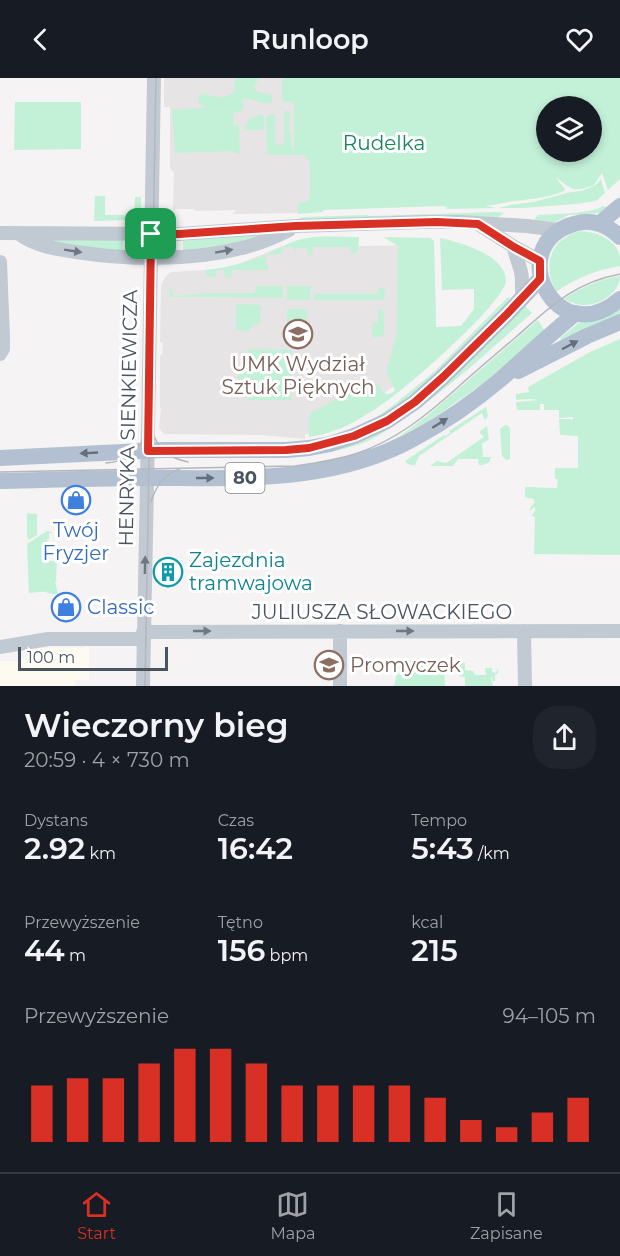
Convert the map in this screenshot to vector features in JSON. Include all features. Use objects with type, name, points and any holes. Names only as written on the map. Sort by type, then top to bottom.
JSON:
[{"type":"main road","points":[[599,224],[620,206]]},
{"type":"main road","points":[[619,235],[609,228],[588,222],[578,222],[559,230],[546,244],[540,261],[540,279],[551,299],[565,310],[576,313],[600,312],[611,307],[620,299]]},
{"type":"main road","name":"80","points":[[0,458],[148,451],[286,450],[309,448],[354,436],[387,421],[415,402],[443,377],[540,279]]},
{"type":"main road","name":"80","points":[[0,481],[264,478],[335,469],[393,449],[455,414],[499,381],[576,313]]},
{"type":"main road","points":[[499,381],[587,336],[620,322]]},
{"type":"street","name":"HENRYKA SIENKIEWICZA","points":[[142,686],[154,78]]},
{"type":"street","points":[[0,233],[179,234],[296,226],[423,222],[460,222],[559,230]]},
{"type":"street","points":[[478,224],[540,261]]},
{"type":"street","points":[[18,233],[35,243],[55,249],[95,255],[180,257],[244,247],[267,240],[296,226]]},
{"type":"street","points":[[514,247],[521,274],[523,298]]},
{"type":"street","points":[[0,262],[3,349],[0,354]]},
{"type":"street","points":[[340,631],[340,686]]},
{"type":"street","name":"JULIUSZA SŁOWACKIEGO","points":[[0,647],[32,640],[143,635],[340,631],[620,631]]},
{"type":"street","points":[[524,631],[525,686]]},
{"type":"shaded area","points":[[164,78],[282,78],[347,92],[354,204],[299,213],[232,214],[236,210],[195,211],[194,209],[175,209],[173,211],[174,173],[170,168],[170,107],[164,107]]},
{"type":"shaded area","name":"UMK Wydział Sztuk Pięknych","points":[[434,245],[436,327],[404,379],[370,403],[311,434],[305,434],[305,439],[261,435],[164,434],[159,428],[160,355],[162,355],[163,343],[160,342],[161,285],[166,276],[172,272],[219,269],[239,264],[280,247]]},
{"type":"shaded area","points":[[89,645],[89,680],[75,680],[75,686],[0,686],[0,661],[19,661],[38,648],[84,648]]},
{"type":"green space","points":[[234,78],[258,78],[254,85],[256,91],[272,95],[272,103],[242,100],[243,109],[238,113],[233,112],[234,125],[239,125],[240,153],[235,154],[234,151],[175,153],[172,110],[205,108],[198,101],[199,96],[205,93],[221,97],[229,95],[235,91]]},
{"type":"green space","name":"Rudelka","points":[[282,78],[620,78],[620,179],[608,190],[602,173],[594,185],[582,189],[570,188],[557,178],[565,189],[564,191],[543,197],[485,206],[496,208],[446,209],[447,207],[443,206],[323,210],[323,212],[298,214],[298,202],[310,199],[310,162],[303,155],[269,155],[267,153],[266,117],[275,114],[275,141],[278,145],[282,145],[284,143],[284,111],[290,114],[289,128],[294,150],[294,102],[282,102]]},
{"type":"green space","points":[[15,102],[81,102],[81,149],[14,150]]},
{"type":"green space","points":[[258,115],[264,118],[264,130],[245,130],[249,120]]},
{"type":"green space","points":[[601,179],[605,193],[596,201],[499,208],[581,191],[596,185]]},
{"type":"green space","points":[[95,196],[105,196],[105,215],[134,215],[135,197],[141,197],[141,209],[131,220],[94,221]]},
{"type":"green space","points":[[603,206],[609,208],[599,213],[569,215],[555,222],[534,221],[538,215],[581,212]]},
{"type":"green space","points":[[504,213],[497,218],[442,215],[299,219],[305,217]]},
{"type":"green space","points":[[581,231],[599,235],[610,241],[618,250],[620,266],[586,275],[556,292],[550,272],[552,254],[562,240]]},
{"type":"green space","points":[[257,234],[257,237],[221,247],[183,251],[183,241]]},
{"type":"green space","points":[[359,237],[358,251],[354,254],[351,254],[350,247],[313,247],[312,255],[308,255],[307,248],[296,248],[295,255],[294,247],[283,247],[282,254],[266,255],[268,270],[232,270],[231,277],[225,277],[224,270],[216,270],[216,277],[206,276],[205,270],[246,262],[302,239]]},
{"type":"green space","points":[[383,237],[430,238],[434,241],[436,327],[461,326],[474,309],[474,289],[442,290],[440,238],[469,246],[498,263],[504,271],[506,280],[503,289],[466,332],[394,395],[368,414],[349,424],[309,437],[311,413],[370,380],[374,386],[378,384],[386,394],[395,390],[386,372],[397,332],[398,246]]},
{"type":"green space","points":[[49,239],[123,240],[122,252],[48,241]]},
{"type":"green space","points":[[620,276],[616,288],[601,301],[581,305],[563,299],[590,285]]},
{"type":"green space","points":[[256,286],[283,286],[283,298],[212,297],[212,295],[211,297],[170,297],[169,288],[173,296],[255,293]]},
{"type":"green space","points":[[287,286],[311,286],[310,300],[287,300]]},
{"type":"green space","points":[[379,287],[385,290],[384,298],[381,300],[314,300],[314,294],[377,294]]},
{"type":"green space","points":[[510,297],[508,302],[445,367],[402,404],[365,425],[434,372]]},
{"type":"green space","points":[[236,304],[261,305],[260,324],[253,324],[250,331],[236,330]]},
{"type":"green space","points":[[525,306],[532,313],[436,395],[378,436],[328,453],[268,458],[352,444]]},
{"type":"green space","points":[[287,309],[307,309],[307,340],[298,340],[298,330],[283,330],[287,325]]},
{"type":"green space","points":[[378,309],[384,313],[384,334],[381,337],[372,337],[372,323],[378,323]]},
{"type":"green space","points":[[620,309],[620,317],[563,344],[560,338],[580,322]]},
{"type":"green space","points":[[538,320],[546,333],[482,384],[431,420],[369,453],[331,463],[383,445],[400,436],[427,416]]},
{"type":"green space","points":[[620,339],[620,555],[534,554],[535,517],[531,516],[535,507],[529,511],[535,502],[525,497],[525,487],[557,488],[558,479],[555,479],[555,468],[578,468],[578,436],[560,435],[559,419],[571,419],[572,421],[573,417],[559,418],[559,410],[544,410],[544,404],[540,404],[540,410],[517,410],[516,402],[540,400],[516,400],[516,394],[529,392],[528,387],[590,352]]},
{"type":"green space","points":[[248,349],[291,350],[291,400],[248,400],[247,389],[238,387],[238,371],[248,370]]},
{"type":"green space","points":[[486,407],[488,416],[486,419],[482,413],[419,456],[415,465],[405,461],[450,433],[449,431]]},
{"type":"green space","points":[[505,425],[510,429],[510,459],[506,460],[502,456],[500,429]]},
{"type":"green space","points":[[487,426],[489,440],[482,443],[483,457],[491,457],[488,463],[479,465],[478,459],[458,459],[453,466],[430,466],[437,461],[446,463],[484,437],[479,432]]},
{"type":"green space","points":[[27,513],[37,514],[37,535],[29,540],[27,537]]},
{"type":"green space","points":[[47,531],[52,532],[49,533],[49,539],[47,539],[49,548],[47,548],[49,561],[57,561],[57,581],[55,582],[58,594],[29,593],[27,544]]},
{"type":"green space","points":[[405,660],[411,660],[411,666],[422,666],[423,661],[444,661],[445,686],[394,686],[399,664],[404,664]]},
{"type":"green space","points":[[458,661],[465,663],[465,670],[473,671],[475,675],[486,675],[485,668],[492,668],[492,672],[496,673],[498,668],[495,681],[491,677],[493,686],[465,686],[465,677],[459,676]]},
{"type":"tram line","points":[[145,686],[156,78]]},
{"type":"tram line","points":[[0,472],[295,466],[358,453],[398,434],[423,417],[563,298],[589,283],[620,274]]},
{"type":"tram line","points":[[106,463],[132,454],[141,443],[145,429]]},
{"type":"tram line","points":[[152,430],[154,437],[165,452],[188,462]]},
{"type":"tram line","points":[[151,501],[162,481],[180,469]]},
{"type":"place","name":"UMK Wydział Sztuk Pięknych","points":[[298,334]]},
{"type":"place","name":"Twój Fryzjer","points":[[76,500]]},
{"type":"place","name":"Zajezdnia tramwajowa","points":[[168,572]]},
{"type":"place","name":"Classic","points":[[66,607]]},
{"type":"place","name":"Promyczek","points":[[329,665]]},
{"type":"route","points":[[437,222],[478,224],[540,261],[540,279],[443,377],[415,402],[387,421],[354,436],[330,444],[286,450],[148,451],[151,234],[296,226],[437,222]]}]
